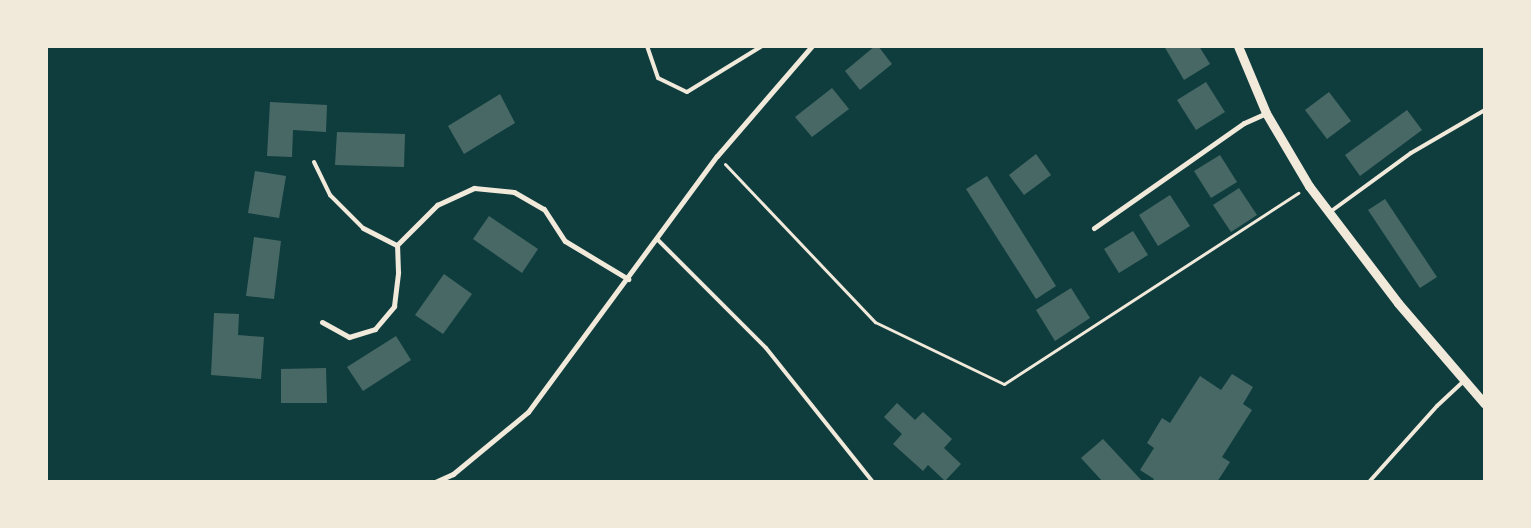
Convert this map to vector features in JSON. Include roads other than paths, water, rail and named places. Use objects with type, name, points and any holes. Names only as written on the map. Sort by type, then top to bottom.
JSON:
[{"type":"street","points":[[435,482],[453,474],[528,412],[717,156],[812,46]]},
{"type":"street","points":[[1238,46],[1266,113],[1309,186],[1398,303],[1485,404]]},
{"type":"street","points":[[1094,228],[1244,123],[1266,113]]},
{"type":"street","points":[[322,322],[349,337],[375,329],[394,306],[398,272],[397,245],[437,205],[474,188],[514,192],[544,209],[564,240],[628,279]]},
{"type":"street","points":[[362,228],[397,245]]},
{"type":"lane","points":[[648,46],[658,78],[687,92],[762,46]]},
{"type":"lane","points":[[1328,213],[1411,153],[1485,110]]},
{"type":"lane","points":[[314,162],[330,195],[362,228]]},
{"type":"lane","points":[[657,239],[766,348],[872,482]]},
{"type":"lane","points":[[1369,482],[1437,406],[1464,380]]}]
